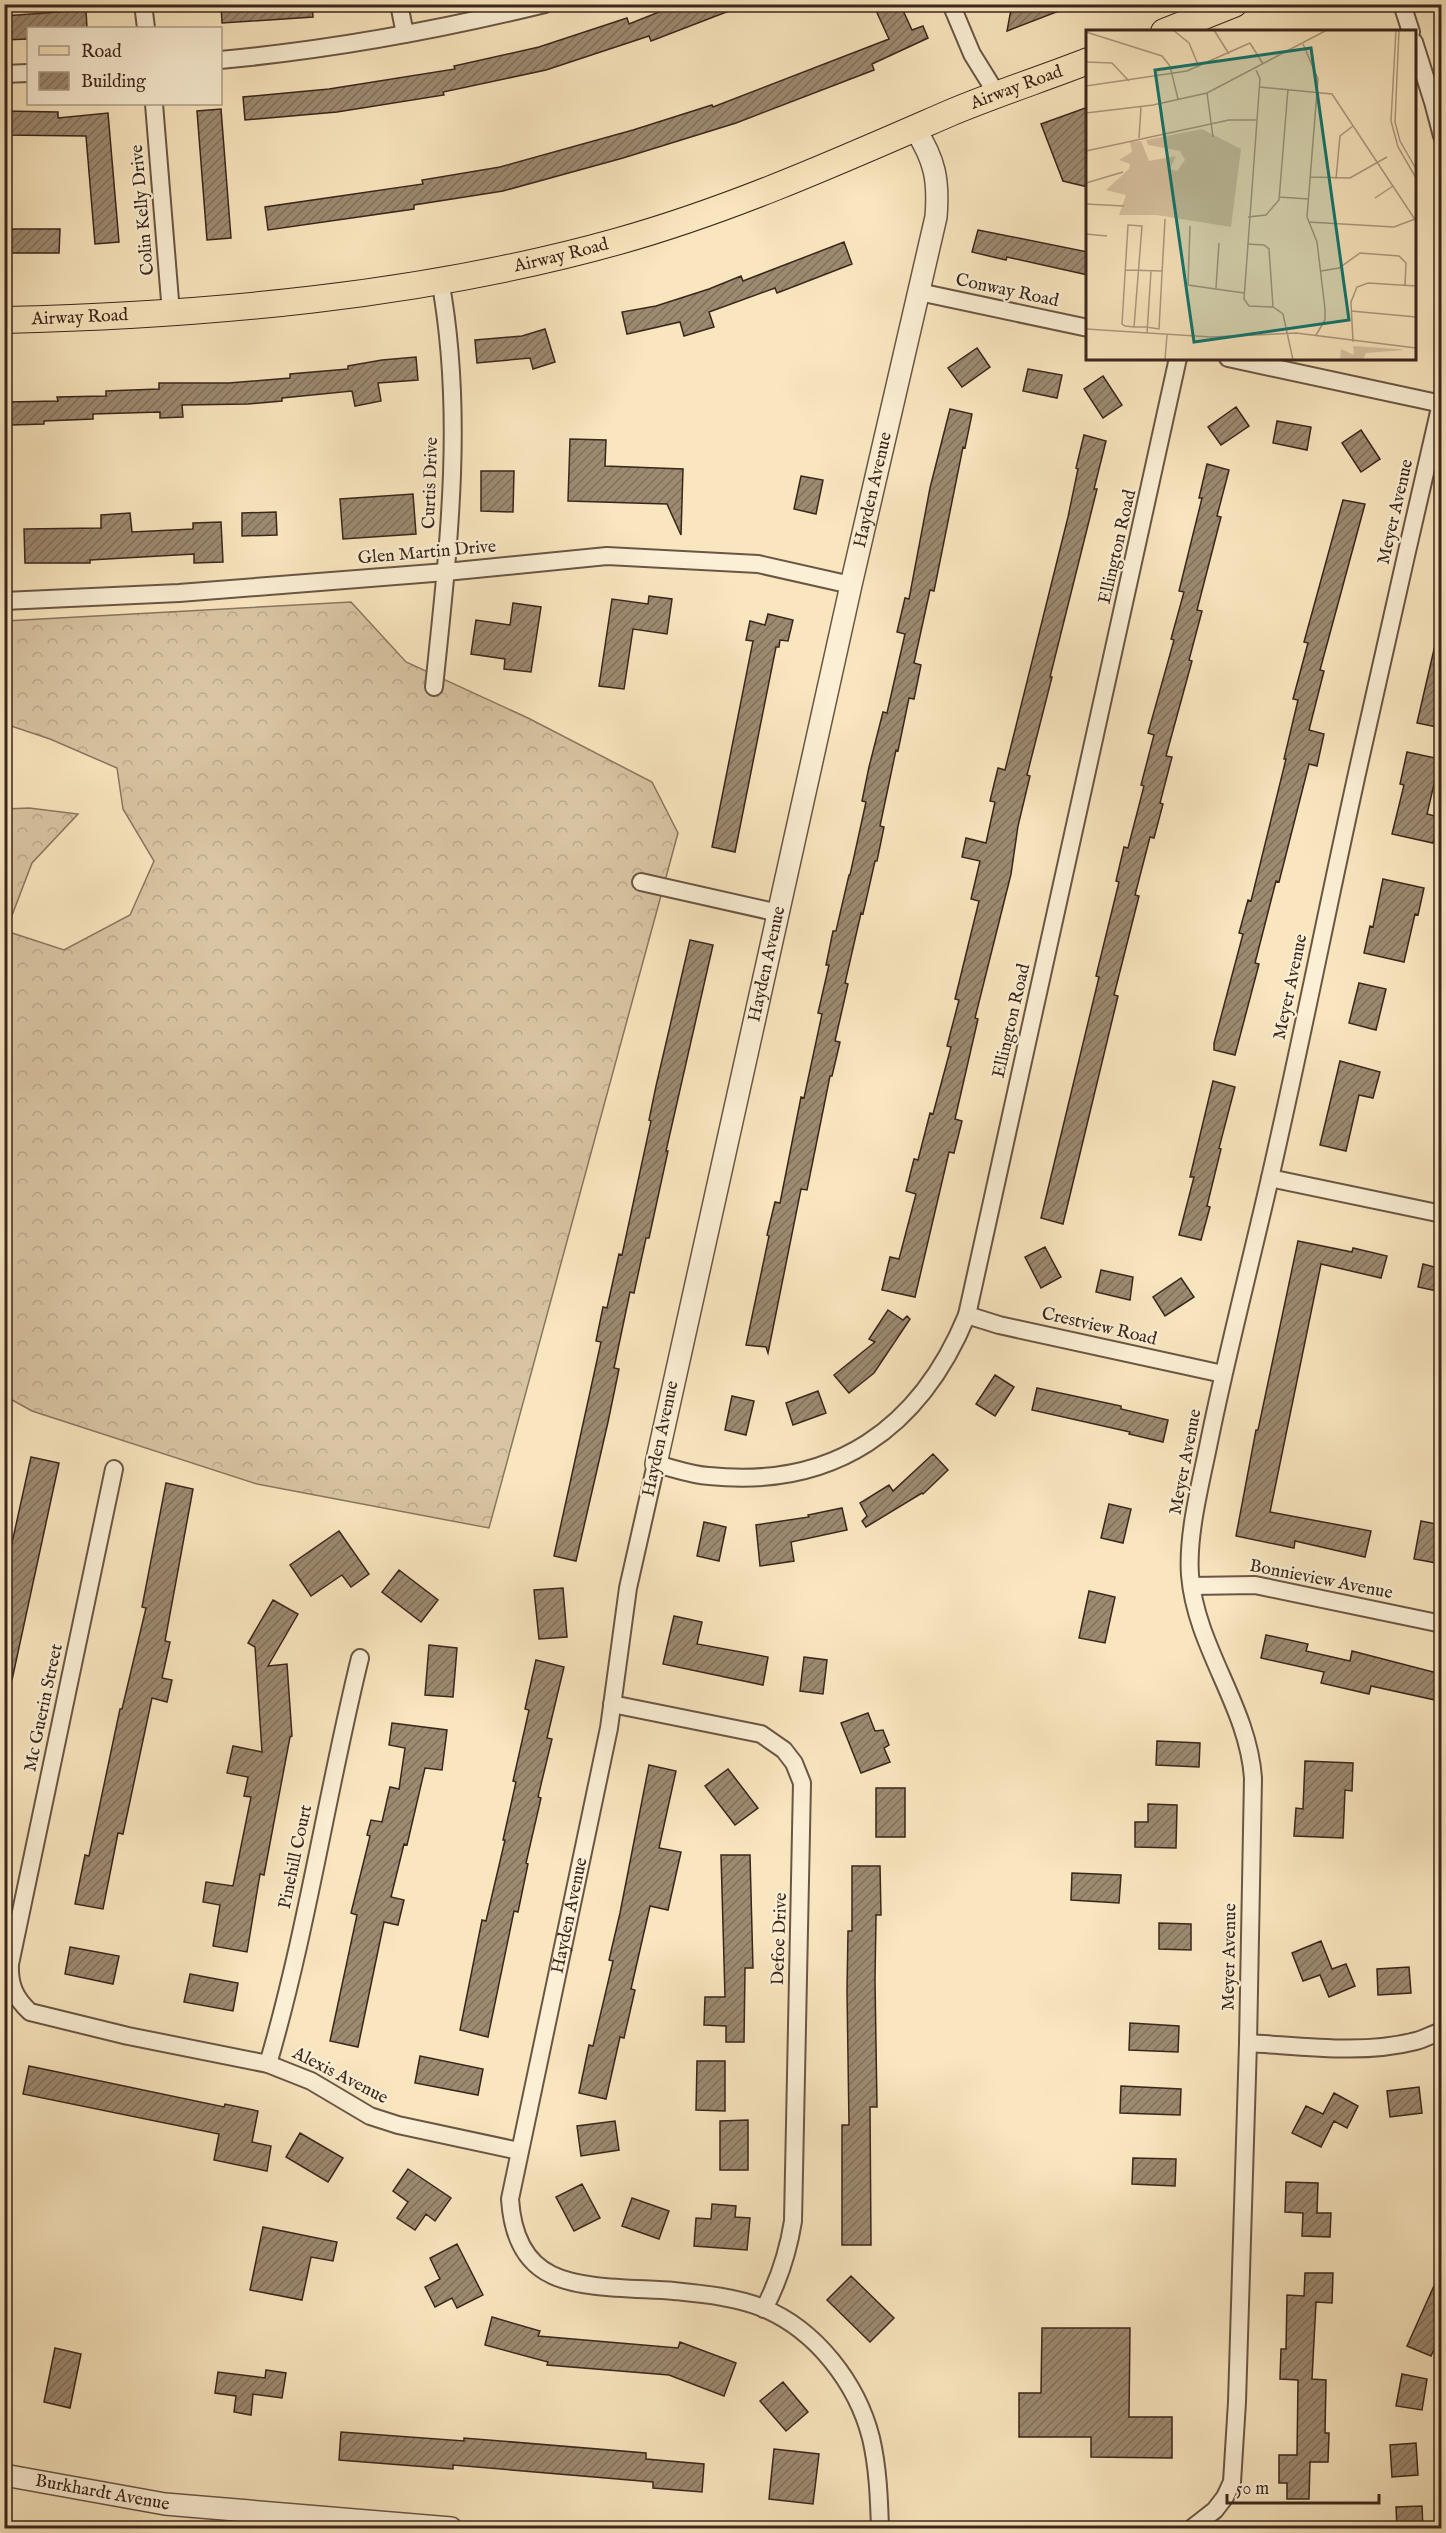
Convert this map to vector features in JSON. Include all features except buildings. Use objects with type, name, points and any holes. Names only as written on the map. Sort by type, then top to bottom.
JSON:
[{"type":"main road","points":[[1169,30],[1234,4]]},
{"type":"main road","name":"Airway Road","points":[[4,320],[171,313],[305,300],[440,280],[569,254],[681,222],[751,196],[1086,62]]},
{"type":"street","points":[[143,4],[146,27]]},
{"type":"street","points":[[399,4],[405,33]]},
{"type":"street","points":[[222,60],[283,55],[493,17],[545,4]]},
{"type":"street","points":[[951,4],[972,54],[998,96]]},
{"type":"street","points":[[1402,4],[1410,30]]},
{"type":"street","points":[[1416,48],[1434,102],[1442,136]]},
{"type":"street","points":[[4,74],[27,73]]},
{"type":"street","name":"Colin Kelly Drive","points":[[154,105],[171,313]]},
{"type":"street","name":"Hayden Avenue","points":[[880,2529],[877,2476],[863,2414],[850,2388],[828,2356],[810,2338],[790,2322],[744,2302],[695,2293],[576,2283],[545,2271],[525,2252],[516,2235],[510,2199],[609,1728],[628,1588],[851,585],[936,217],[938,195],[936,173],[929,152],[915,129]]},
{"type":"street","name":"Curtis Drive","points":[[434,687],[450,514],[451,368],[448,321],[440,280]]},
{"type":"street","name":"Conway Road","points":[[919,292],[1086,328]]},
{"type":"street","name":"Ellington Road","points":[[656,1464],[706,1476],[749,1479],[791,1474],[825,1464],[854,1451],[897,1421],[920,1397],[940,1371],[967,1316],[1178,360]]},
{"type":"street","points":[[1237,360],[1441,402]]},
{"type":"street","name":"Meyer Avenue","points":[[1192,2529],[1215,2510],[1225,2497],[1232,2482],[1237,2402],[1248,2043],[1253,1778],[1251,1754],[1245,1731],[1216,1667],[1203,1630],[1190,1575],[1192,1541],[1203,1470],[1223,1374],[1270,1178],[1360,758],[1441,402]]},
{"type":"street","name":"Glen Martin Drive","points":[[4,601],[179,593],[446,572],[607,556],[758,564],[851,585]]},
{"type":"street","points":[[641,882],[778,913]]},
{"type":"street","points":[[1270,1178],[1442,1214]]},
{"type":"street","name":"Crestview Road","points":[[967,1316],[1223,1374]]},
{"type":"street","name":"Mc Guerin Street","points":[[38,2014],[30,2012],[13,1990],[10,1964],[114,1469]]},
{"type":"street","name":"Bonnieview Avenue","points":[[1192,1586],[1255,1585],[1442,1624]]},
{"type":"street","name":"Pinehill Court","points":[[268,2064],[283,2010],[360,1658]]},
{"type":"street","name":"Defoe Drive","points":[[612,1704],[761,1734],[784,1749],[794,1763],[802,1783],[793,2221],[789,2250],[780,2279],[764,2309]]},
{"type":"street","name":"Alexis Avenue","points":[[38,2014],[128,2036],[268,2064],[311,2081],[344,2102],[379,2119],[519,2151]]},
{"type":"street","points":[[1248,2043],[1336,2047],[1376,2046],[1416,2041],[1442,2031]]},
{"type":"street","name":"Burkhardt Avenue","points":[[4,2475],[165,2504],[451,2529]]},
{"type":"green space","points":[[351,602],[406,662],[528,718],[652,782],[678,833],[489,1528],[257,1484],[32,1411],[5,1396],[5,809],[29,808],[78,814],[32,863],[6,931],[64,950],[130,915],[154,861],[123,809],[117,768],[50,739],[5,724],[5,621]]}]
